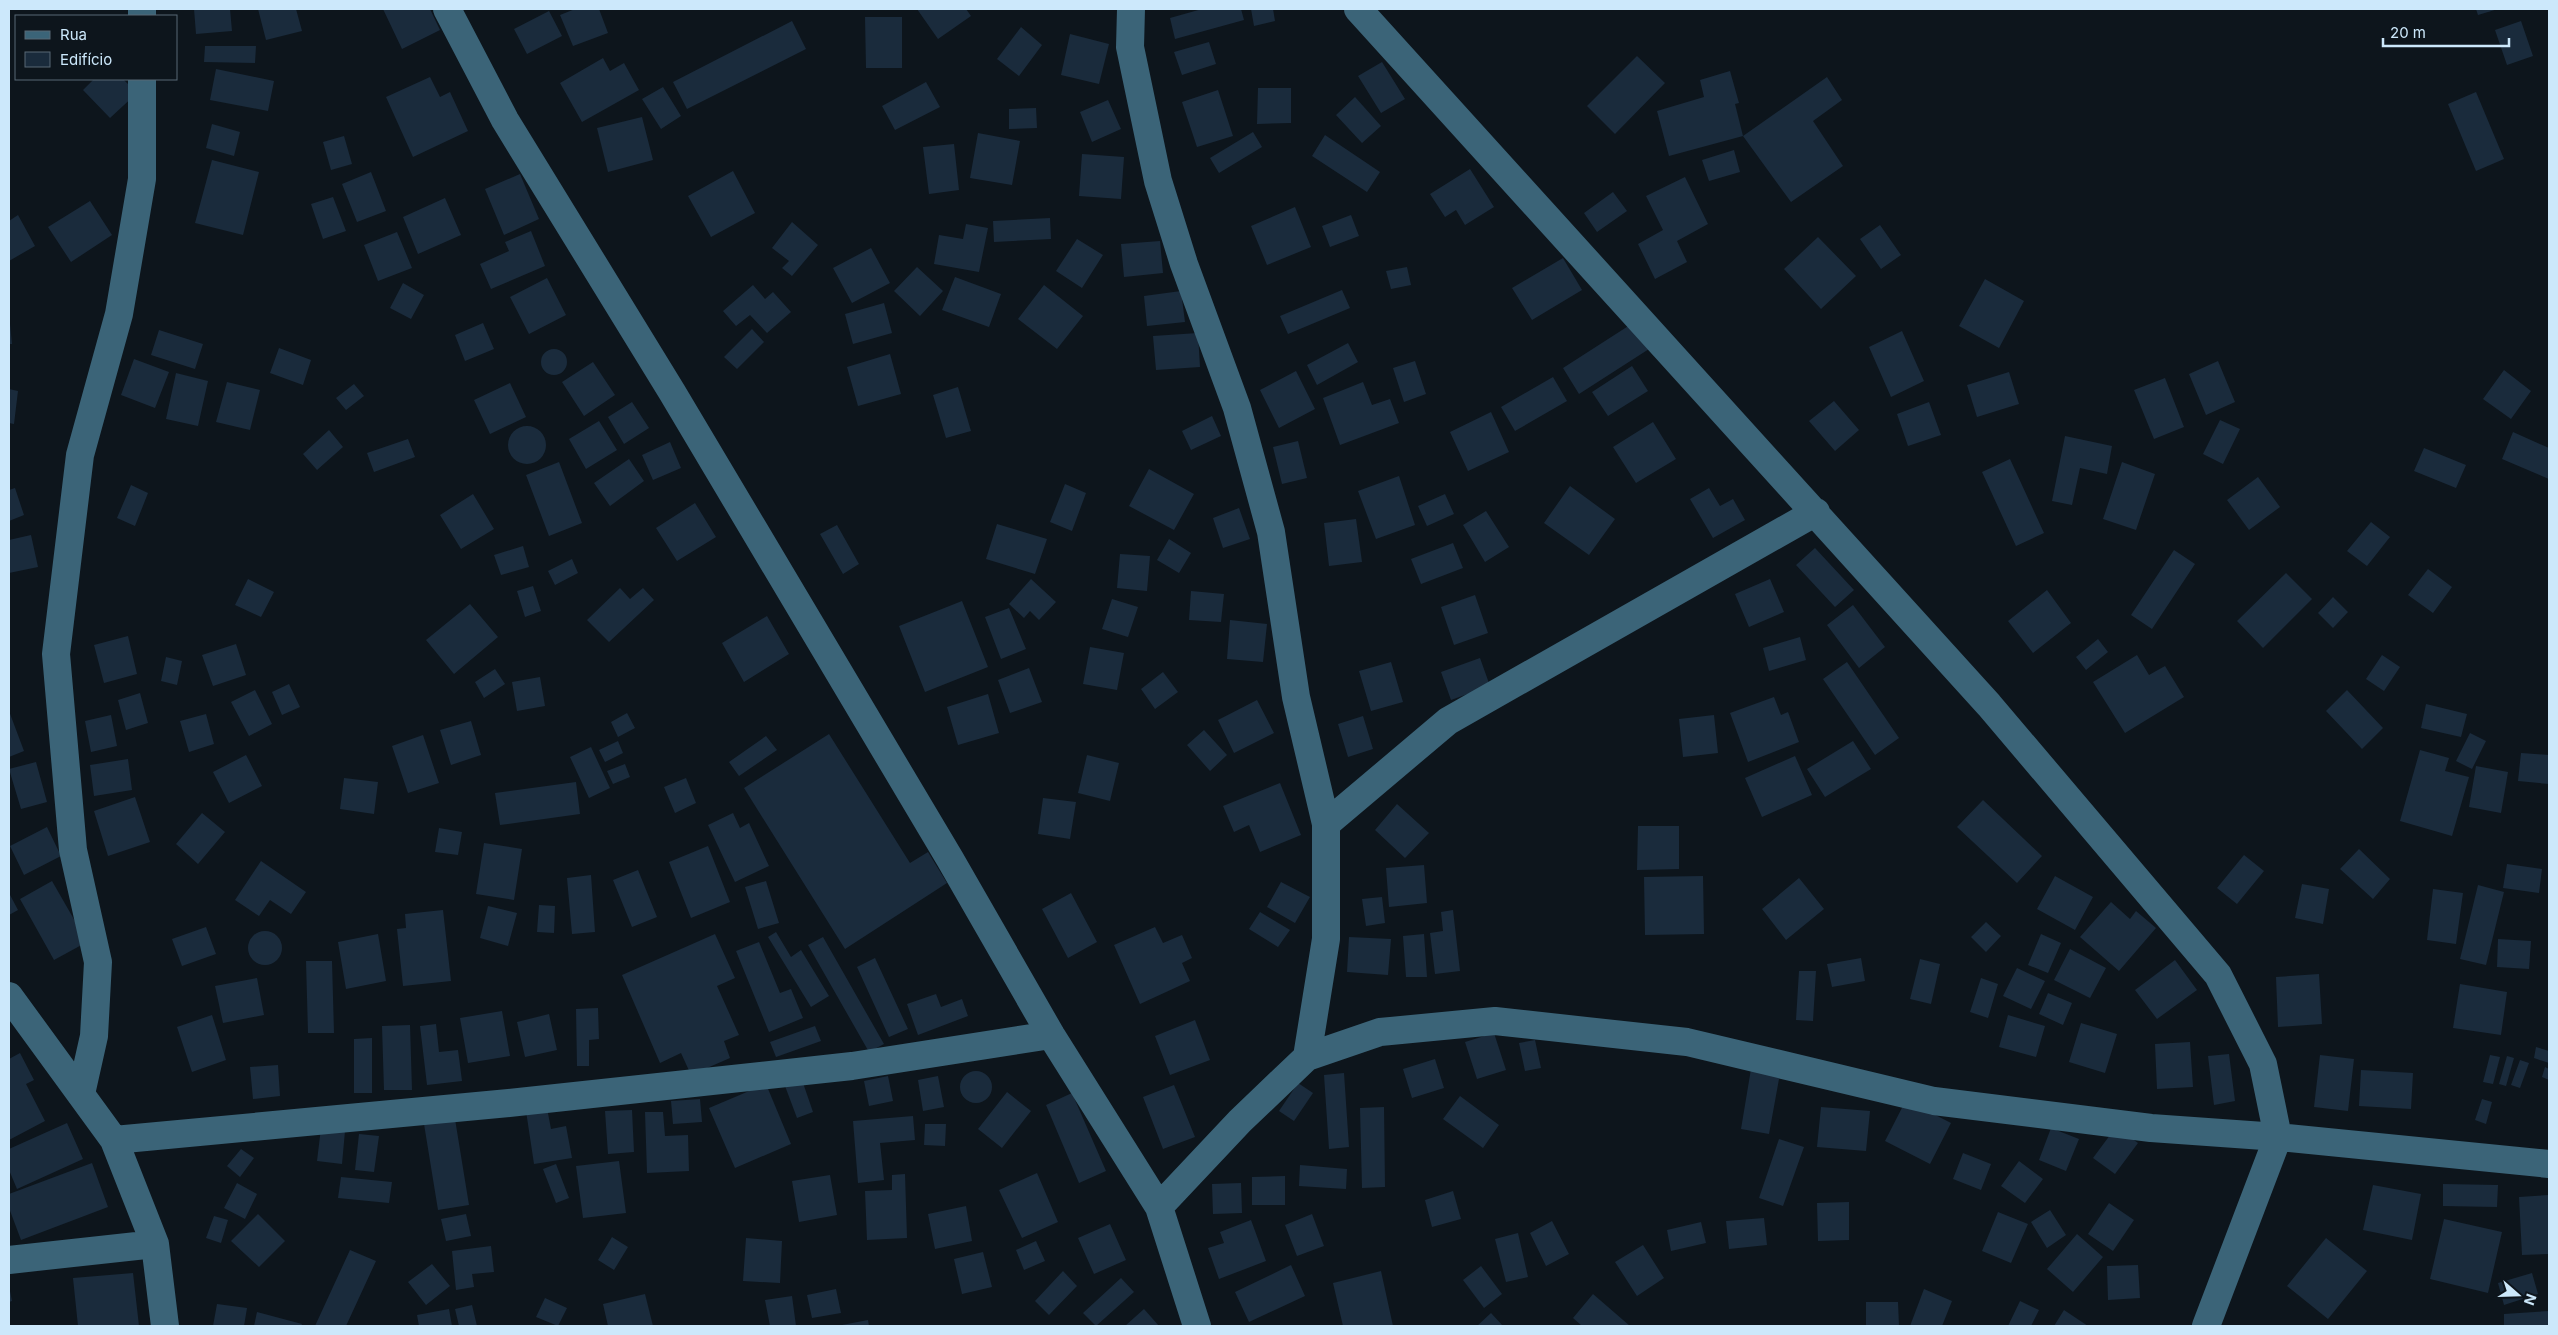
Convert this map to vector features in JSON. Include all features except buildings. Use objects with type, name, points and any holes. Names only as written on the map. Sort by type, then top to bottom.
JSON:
[{"type":"street","points":[[447,9],[505,120],[672,392],[940,842],[1051,1036],[1160,1207],[1197,1326]]},
{"type":"street","points":[[1131,9],[1130,47],[1158,181],[1184,264],[1237,408],[1271,532],[1296,698],[1326,824],[1326,939],[1307,1057]]},
{"type":"street","points":[[1358,9],[1989,705],[2218,975],[2263,1064],[2278,1137],[2206,1326]]},
{"type":"street","points":[[81,1094],[94,1036],[98,962],[73,850],[56,654],[80,455],[119,314],[142,179],[142,80]]},
{"type":"street","points":[[1326,824],[1448,721],[1816,512]]},
{"type":"street","points":[[9,996],[114,1140],[155,1244],[166,1326]]},
{"type":"street","points":[[1160,1207],[1240,1121],[1307,1057],[1380,1032],[1494,1021],[1687,1042],[1934,1101],[2151,1128],[2278,1137],[2549,1164]]},
{"type":"street","points":[[114,1140],[509,1103],[852,1066],[1051,1036]]},
{"type":"street","points":[[9,1260],[155,1244]]}]
